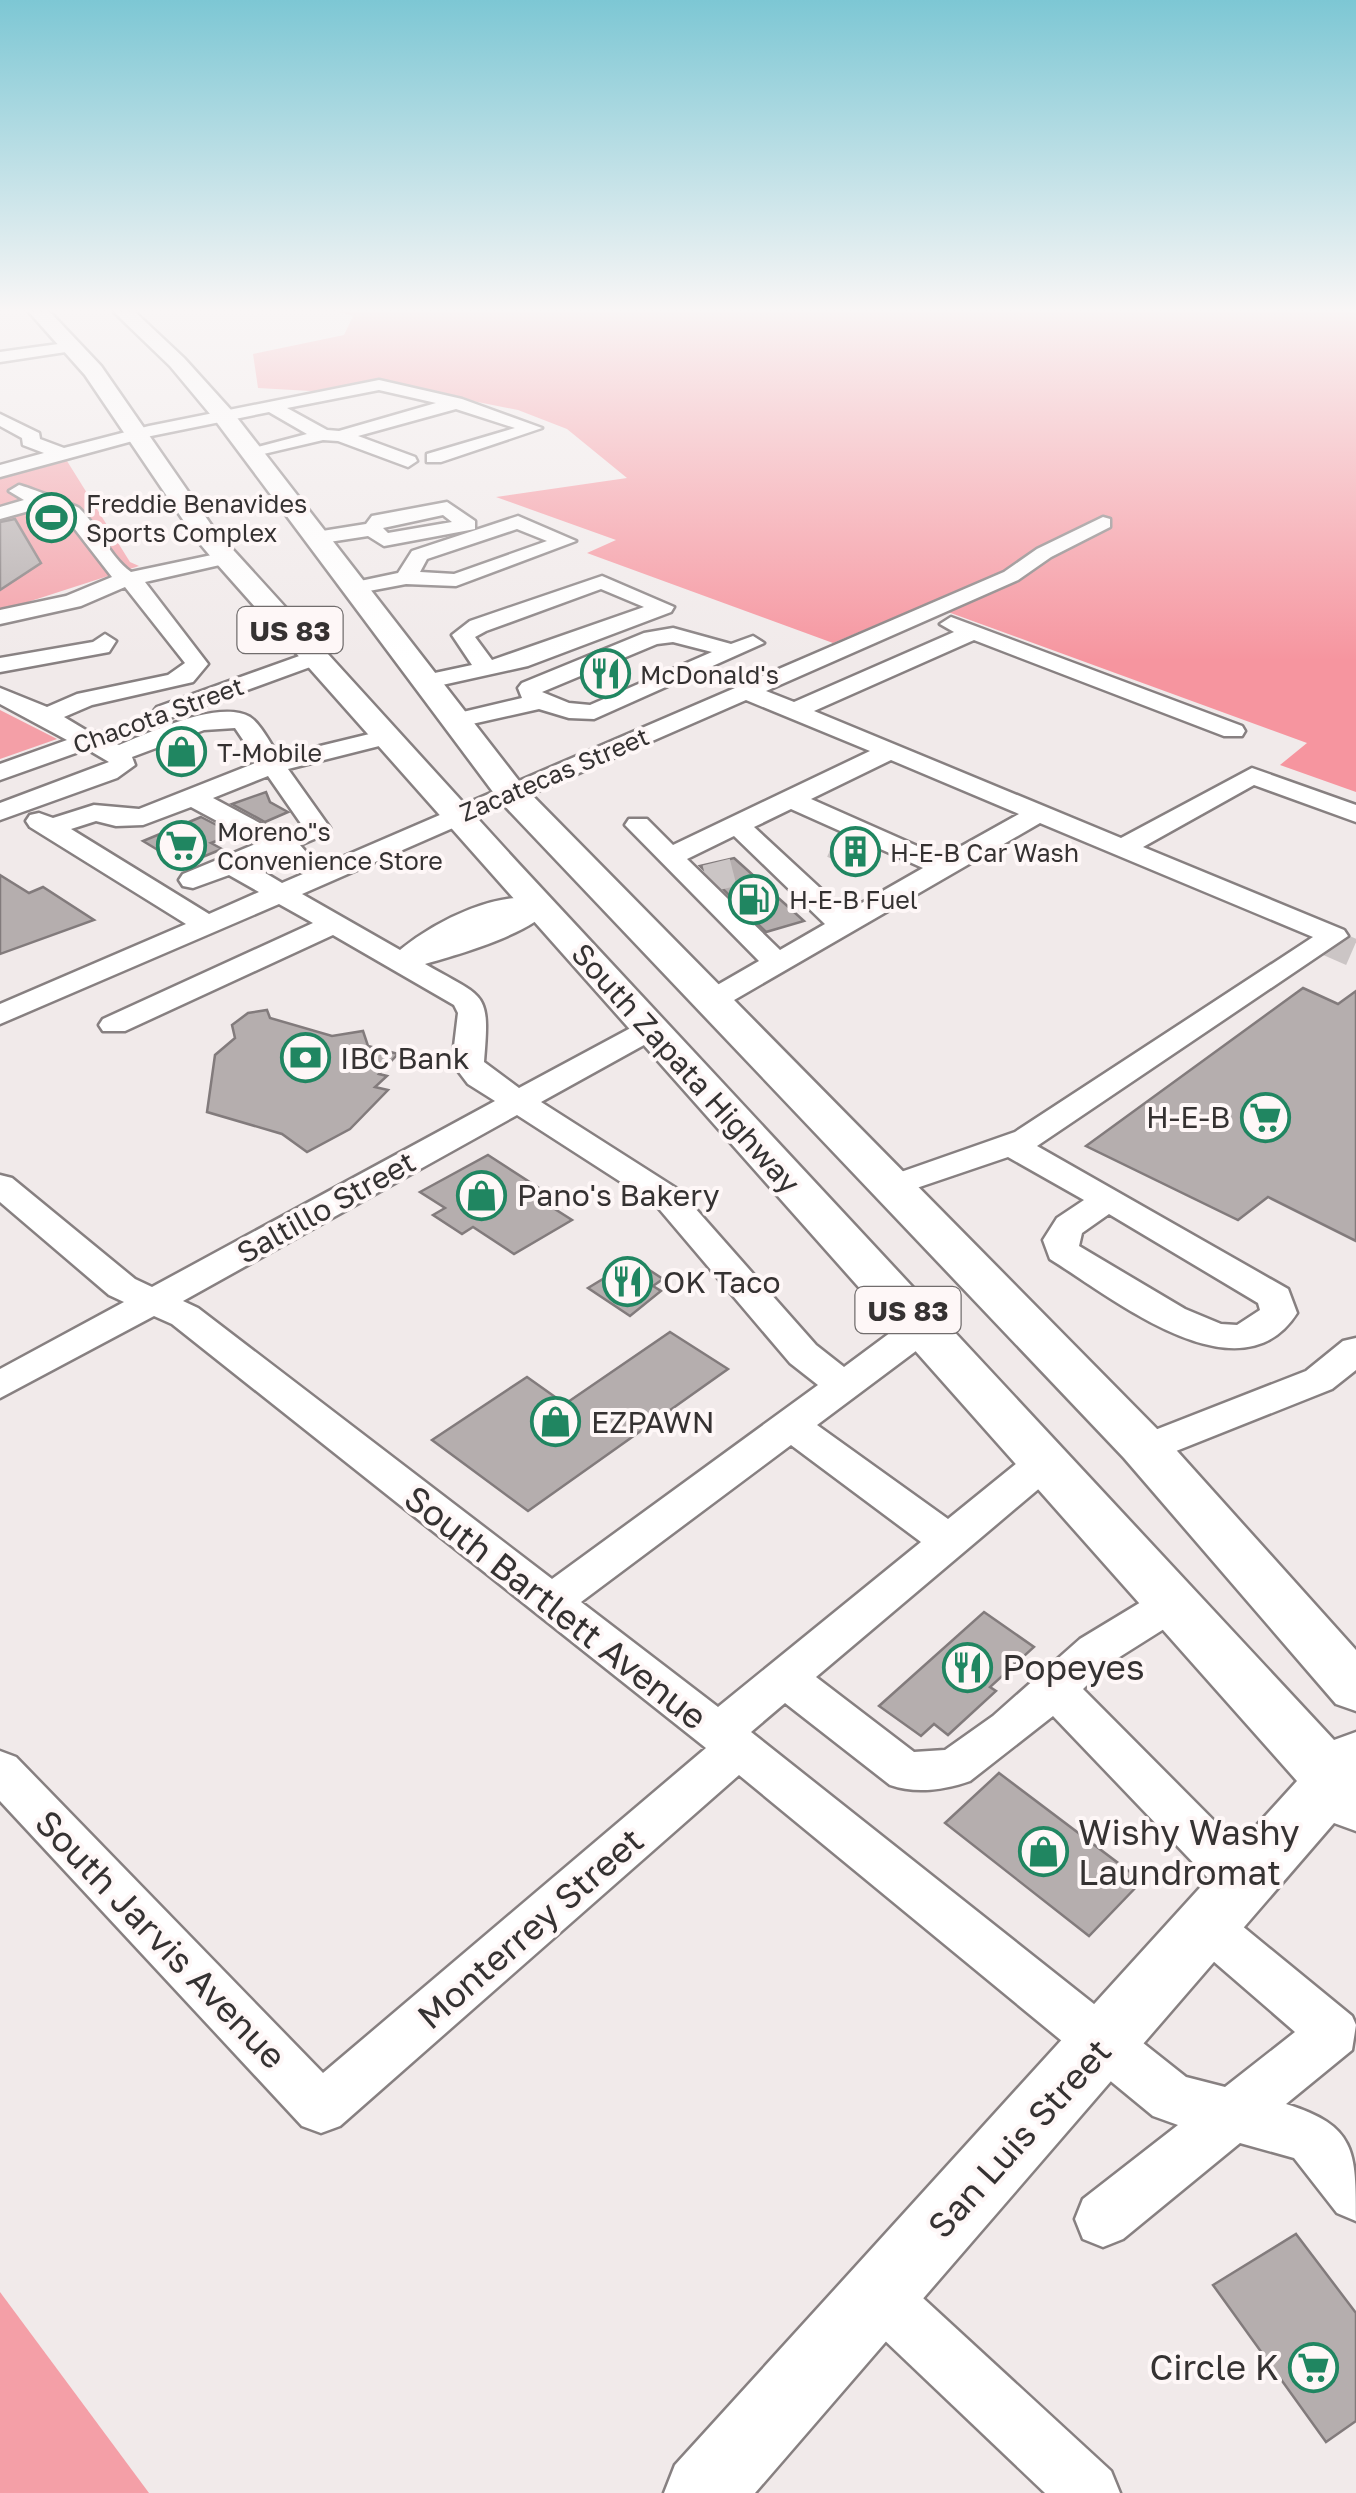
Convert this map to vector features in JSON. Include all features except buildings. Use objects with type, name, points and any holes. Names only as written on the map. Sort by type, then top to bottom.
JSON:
[{"type":"main road","name":"South Zapata Highway","points":[[130,428],[226,558],[457,817],[1176,1601],[1349,1781]]},
{"type":"main road","name":"South Zapata Highway","points":[[233,428],[511,793],[1146,1450],[1356,1688]]},
{"type":"main road","name":"San Luis Street","points":[[703,2493],[1226,1905],[1349,1781]]},
{"type":"street","points":[[17,428],[33,437],[29,441],[62,454]]},
{"type":"street","points":[[0,471],[161,428]]},
{"type":"street","points":[[317,428],[408,460]]},
{"type":"street","points":[[252,454],[358,428]]},
{"type":"street","points":[[434,458],[532,428]]},
{"type":"street","points":[[0,482],[33,497],[35,503]]},
{"type":"street","points":[[0,513],[35,503],[58,505],[71,511],[112,566],[128,579],[197,664],[194,670],[174,681],[74,702],[47,716]]},
{"type":"street","points":[[353,588],[406,578],[456,580],[566,541],[518,522],[419,555],[406,578]]},
{"type":"street","name":"Zacatecas Street","points":[[0,1015],[1011,576],[1044,553],[1104,523]]},
{"type":"street","points":[[316,538],[372,530]]},
{"type":"street","points":[[0,617],[78,608],[128,579],[226,558]]},
{"type":"street","points":[[487,668],[465,643],[463,635],[478,626],[602,582],[686,617],[743,648]]},
{"type":"street","points":[[424,682],[520,661],[663,607]]},
{"type":"street","points":[[923,614],[1233,731]]},
{"type":"street","points":[[535,695],[532,680],[686,617]]},
{"type":"street","points":[[794,711],[973,632]]},
{"type":"street","points":[[454,721],[535,695],[652,638],[673,634],[808,664]]},
{"type":"street","points":[[0,666],[101,647],[105,641]]},
{"type":"street","points":[[535,695],[577,714],[594,712],[743,648]]},
{"type":"street","name":"Chacota Street","points":[[0,772],[316,658]]},
{"type":"street","points":[[746,691],[1122,848],[1347,933]]},
{"type":"street","points":[[0,695],[118,754],[123,765],[5,806]]},
{"type":"street","points":[[118,754],[206,722],[236,719],[316,828],[193,880]]},
{"type":"street","points":[[50,828],[94,812],[116,818],[143,817],[272,765],[386,737]]},
{"type":"street","points":[[670,857],[890,751]]},
{"type":"street","points":[[1122,848],[1252,776],[1356,814]]},
{"type":"street","points":[[192,797],[330,872]]},
{"type":"street","points":[[790,799],[944,868]]},
{"type":"street","points":[[5,806],[50,828],[208,924]]},
{"type":"street","points":[[711,1001],[1040,813]]},
{"type":"street","points":[[749,819],[834,844]]},
{"type":"street","points":[[749,819],[772,886],[844,926]]},
{"type":"street","points":[[638,825],[670,857],[724,898],[778,963]]},
{"type":"street","points":[[872,862],[918,882]]},
{"type":"street","points":[[230,864],[466,1000],[473,1014],[468,1063],[479,1076],[516,1104],[547,1117],[667,1198],[803,1354],[844,1386]]},
{"type":"street","points":[[403,962],[448,949],[516,920],[538,906]]},
{"type":"street","points":[[114,1024],[293,940],[337,924]]},
{"type":"street","points":[[893,1186],[1011,1145],[1042,1130],[1347,933]]},
{"type":"street","name":"Saltillo Street","points":[[0,1384],[651,1029]]},
{"type":"street","points":[[1011,1145],[1107,1199],[1276,1297],[1279,1314],[1263,1329],[1248,1334],[1232,1338],[1205,1334],[1062,1251],[1060,1240],[1069,1226],[1107,1199]]},
{"type":"street","name":"South Bartlett Avenue","points":[[0,1186],[122,1287],[184,1316],[728,1741],[1172,2098],[1311,2136],[1356,2194]]},
{"type":"street","points":[[550,1602],[923,1327]]},
{"type":"street","points":[[1146,1450],[1320,1380],[1356,1350]]},
{"type":"street","points":[[791,1424],[950,1542]]},
{"type":"street","name":"Monterrey Street","points":[[321,2108],[728,1741],[785,1678],[1047,1460]]},
{"type":"street","points":[[785,1678],[906,1772],[954,1768],[1009,1730],[1095,1652],[1176,1601]]},
{"type":"street","points":[[1054,1688],[1226,1905],[1345,2037],[1233,2115],[1104,2219]]},
{"type":"street","name":"South Jarvis Avenue","points":[[0,1770],[321,2108]]},
{"type":"street","points":[[878,2296],[1089,2493]]},
{"type":"shaded area","points":[[1356,428],[1356,792],[1280,765],[1307,743],[926,604],[833,643],[587,553],[616,540],[496,497],[627,478],[567,429]]},
{"type":"shaded area","name":"Freddie Benavides Sports Complex","points":[[67,461],[130,562],[139,566],[0,611],[0,479]]},
{"type":"shaded area","points":[[0,710],[57,739],[0,759]]},
{"type":"shaded area","points":[[0,2292],[149,2493],[0,2493]]},
{"type":"tunnel","points":[[833,844],[872,862]]},
{"type":"tunnel","points":[[706,879],[746,869]]},
{"type":"tunnel","points":[[733,904],[774,894]]},
{"type":"tunnel","points":[[1326,941],[1356,954]]},
{"type":"place","name":"Freddie Benavides Sports Complex","points":[[51,517]]},
{"type":"place","name":"McDonald's","points":[[605,674]]},
{"type":"place","name":"T-Mobile","points":[[182,752]]},
{"type":"place","name":"Moreno\"s Convenience Store","points":[[182,845]]},
{"type":"place","name":"H-E-B Car Wash","points":[[855,852]]},
{"type":"place","name":"H-E-B Fuel","points":[[754,899]]},
{"type":"place","name":"IBC Bank","points":[[305,1058]]},
{"type":"place","name":"H-E-B","points":[[1265,1117]]},
{"type":"place","name":"Pano's Bakery","points":[[482,1195]]},
{"type":"place","name":"OK Taco","points":[[628,1282]]},
{"type":"place","name":"EZPAWN","points":[[556,1422]]},
{"type":"place","name":"Popeyes","points":[[967,1667]]},
{"type":"place","name":"Wishy Washy Laundromat","points":[[1043,1852]]},
{"type":"place","name":"Circle K","points":[[1314,2367]]}]
